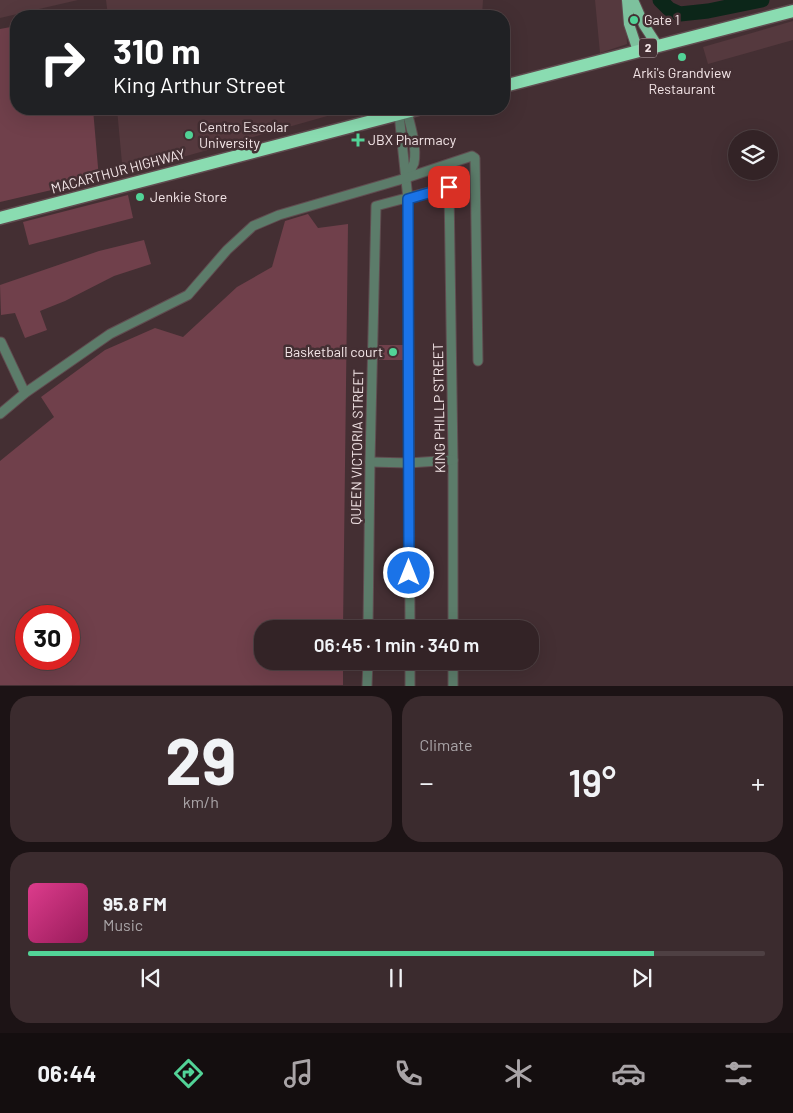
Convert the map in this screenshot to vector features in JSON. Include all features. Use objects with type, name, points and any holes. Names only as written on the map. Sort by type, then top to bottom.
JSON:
[{"type":"highway","name":"2","points":[[510,84],[793,11]]},
{"type":"highway","name":"MACARTHUR HIGHWAY","points":[[0,218],[396,115]]},
{"type":"main road","points":[[627,0],[629,24],[638,51]]},
{"type":"main road","points":[[633,0],[644,25],[658,45]]},
{"type":"street","points":[[407,115],[402,143],[408,199],[410,620]]},
{"type":"street","points":[[406,178],[413,165],[413,140],[409,115]]},
{"type":"street","points":[[402,143],[413,140]]},
{"type":"street","points":[[0,414],[26,393],[110,334],[188,295],[227,250],[253,226],[279,215],[406,178],[472,156],[475,158],[478,361]]},
{"type":"street","points":[[408,199],[463,183]]},
{"type":"street","name":"KING PHILLP STREET","points":[[449,187],[453,620]]},
{"type":"street","name":"QUEEN VICTORIA STREET","points":[[368,620],[376,206],[408,199]]},
{"type":"street","points":[[1,342],[26,393]]},
{"type":"street","points":[[370,462],[409,463],[453,460]]},
{"type":"street","points":[[367,686],[368,670]]},
{"type":"street","points":[[410,670],[410,686]]},
{"type":"street","points":[[453,670],[453,686]]},
{"type":"shaded area","points":[[0,0],[78,0],[35,10],[10,10],[10,16],[0,18]]},
{"type":"shaded area","points":[[106,0],[483,0],[482,10],[107,10]]},
{"type":"shaded area","points":[[595,0],[625,0],[627,44],[600,53]]},
{"type":"shaded area","points":[[793,21],[793,40],[708,64],[703,47]]},
{"type":"shaded area","points":[[10,27],[10,115],[94,115],[99,179],[0,202],[0,29]]},
{"type":"shaded area","name":"Centro Escolar University","points":[[118,115],[331,115],[123,174]]},
{"type":"shaded area","points":[[128,195],[133,218],[29,245],[23,222]]},
{"type":"shaded area","points":[[308,214],[318,228],[348,224],[343,620],[254,620],[254,670],[343,670],[343,685],[0,685],[0,461],[54,417],[41,397],[105,350],[155,328],[183,337],[237,287],[272,267],[285,221]]},
{"type":"shaded area","points":[[144,240],[151,264],[114,276],[65,301],[40,311],[47,330],[25,338],[15,313],[1,315],[0,285],[99,251]]},
{"type":"shaded area","name":"Basketball court","points":[[379,345],[407,345],[407,360],[379,360]]},
{"type":"waterway","points":[[660,0],[669,9],[680,14],[708,11],[762,0]]},
{"type":"place","name":"Gate 1","points":[[634,20]]},
{"type":"place","name":"Arki's Grandview Restaurant","points":[[682,57]]},
{"type":"place","name":"Centro Escolar University","points":[[189,135]]},
{"type":"place","name":"JBX Pharmacy","points":[[358,140]]},
{"type":"place","name":"Jenkie Store","points":[[140,197]]},
{"type":"place","name":"Basketball court","points":[[393,352]]},
{"type":"route","points":[[409,573],[408,199],[449,187]]}]
